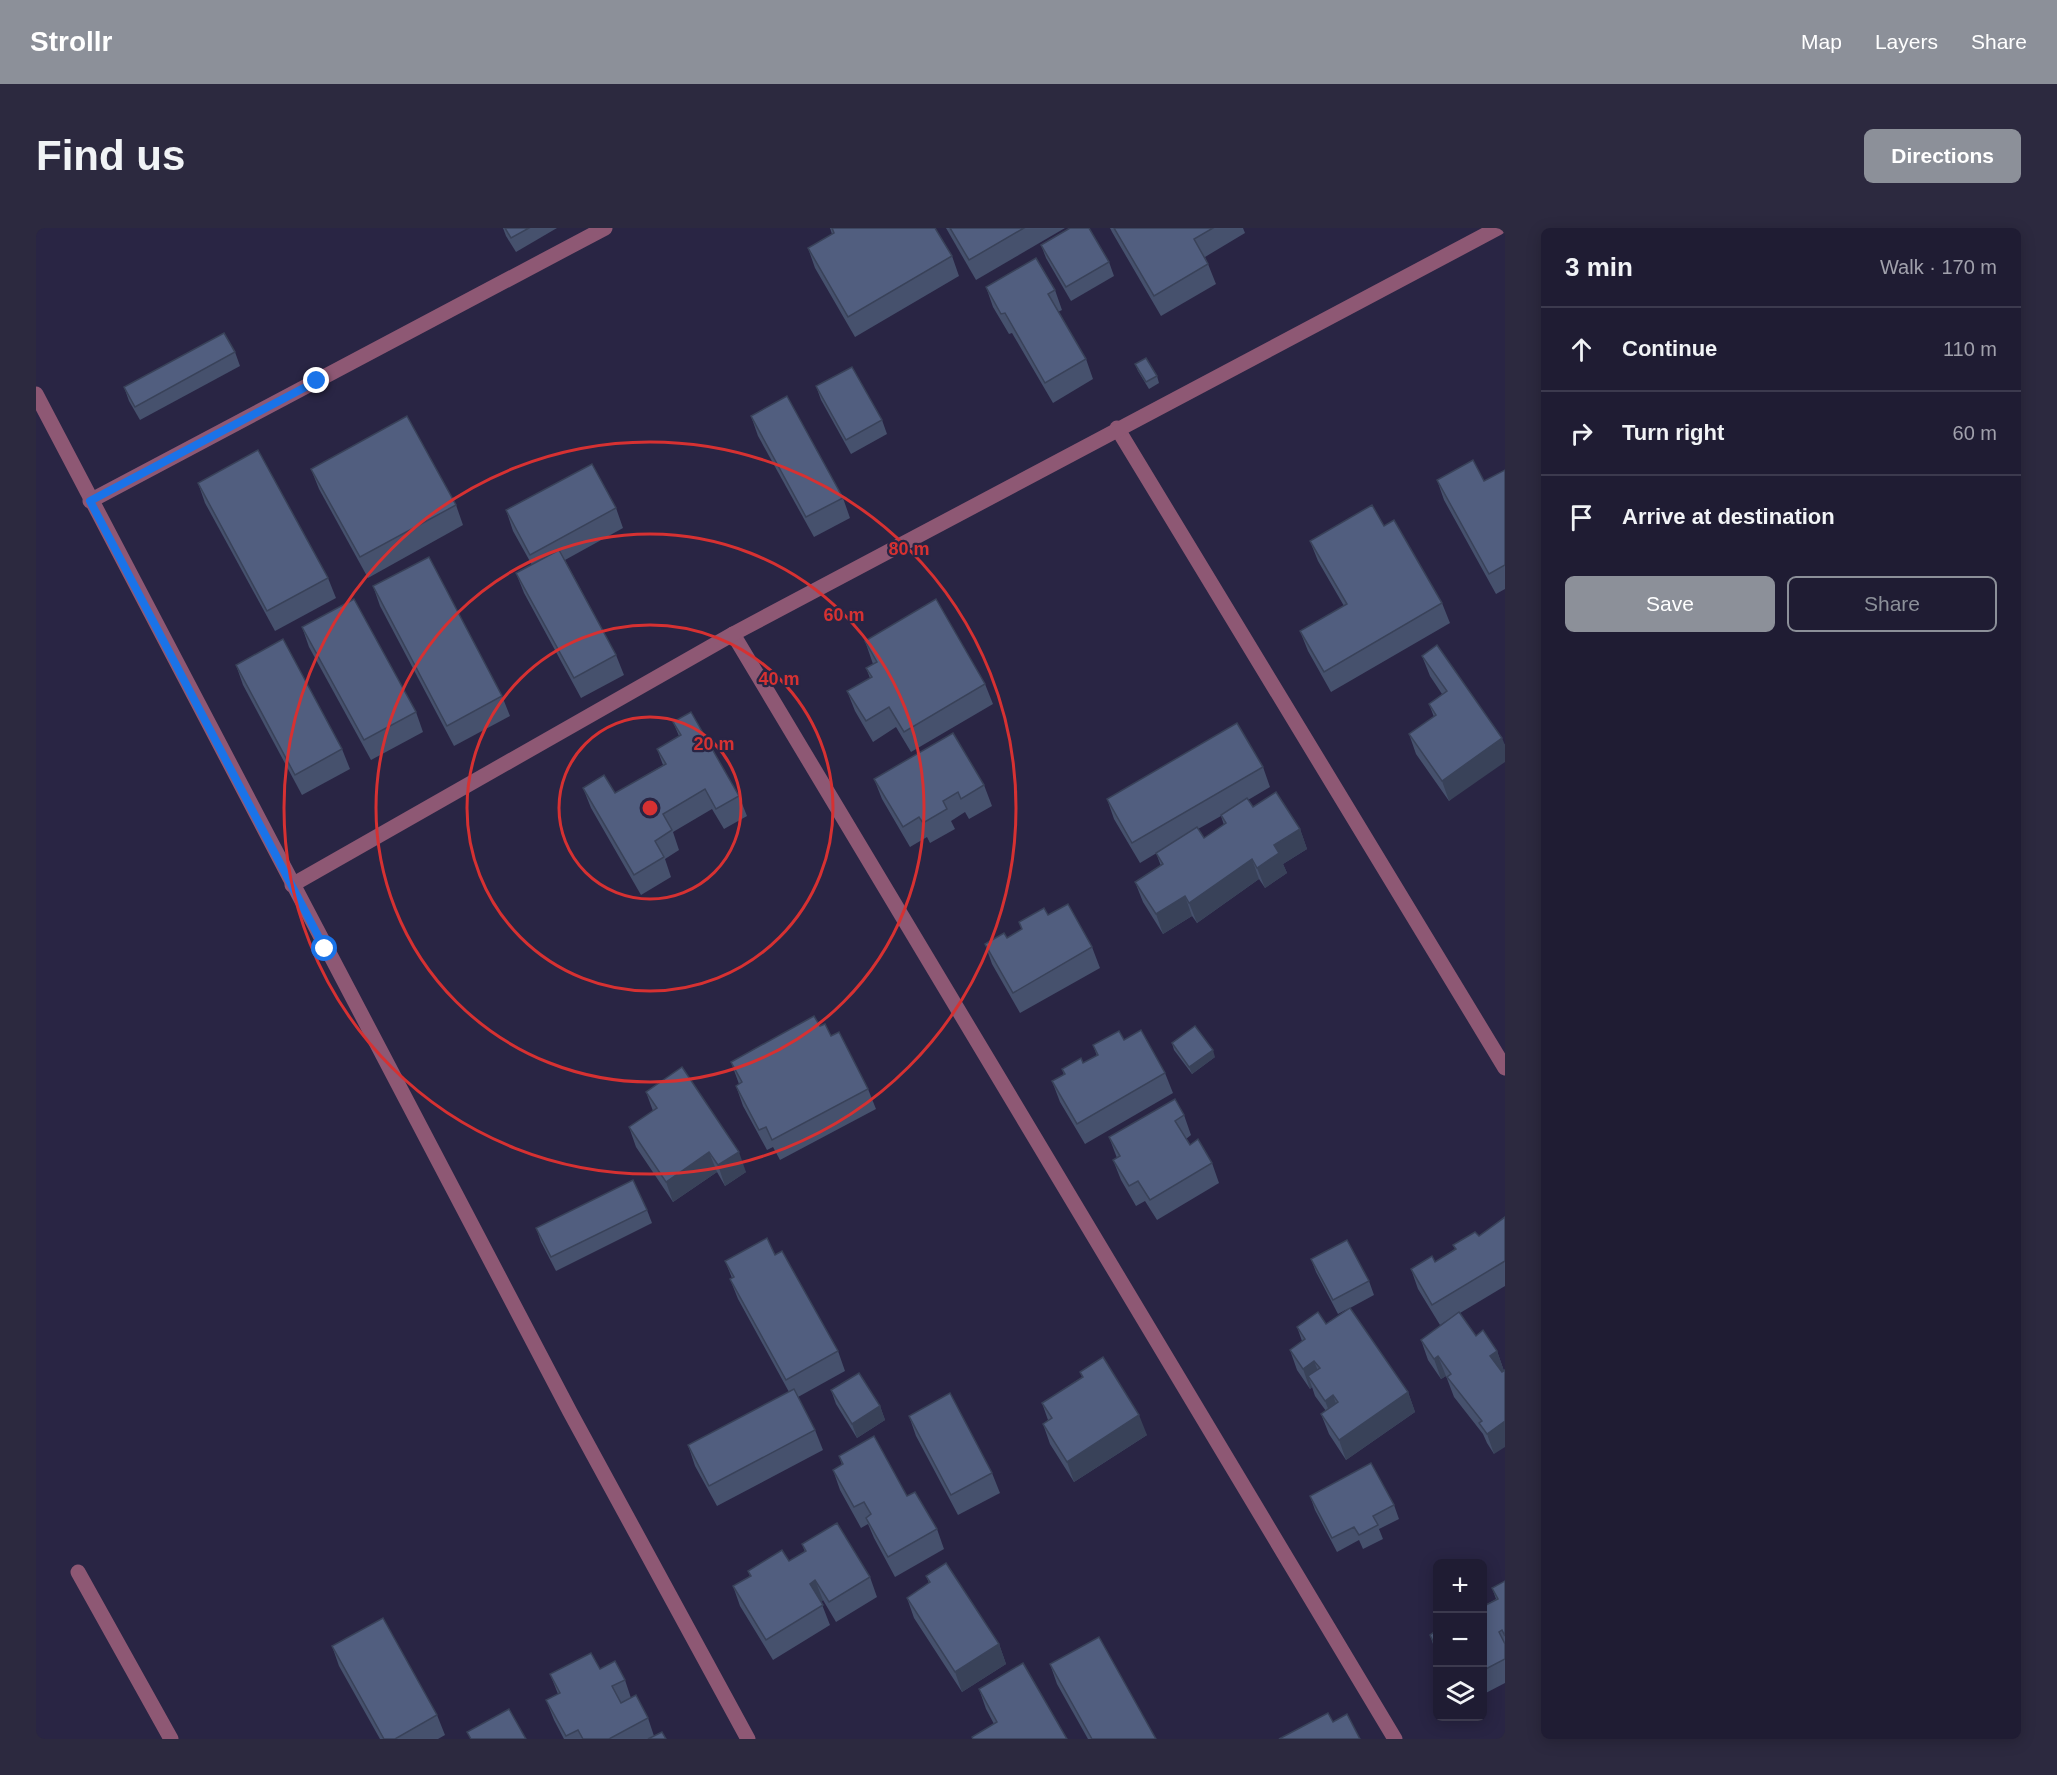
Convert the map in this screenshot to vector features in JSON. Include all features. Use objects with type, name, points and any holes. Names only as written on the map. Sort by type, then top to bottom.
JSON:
[{"type":"street","points":[[90,501],[605,228]]},
{"type":"street","points":[[292,885],[733,634],[1117,428],[1498,228]]},
{"type":"street","points":[[36,394],[90,501],[570,1412],[748,1739]]},
{"type":"street","points":[[1117,428],[1505,1068]]},
{"type":"street","points":[[733,634],[1395,1739]]},
{"type":"street","points":[[78,1572],[171,1739]]},
{"type":"building","points":[[505,228],[529,228],[511,238]]},
{"type":"building","points":[[832,228],[935,228],[952,256],[848,317],[808,248],[834,233]]},
{"type":"building","points":[[950,228],[1024,228],[969,260]]},
{"type":"building","points":[[1070,228],[1089,228],[1109,262],[1066,287],[1041,245]]},
{"type":"building","points":[[1114,228],[1213,228],[1194,239],[1208,264],[1154,296]]},
{"type":"building","points":[[1036,258],[1055,290],[1048,294],[1086,359],[1045,383],[1005,313],[1001,314],[986,287]]},
{"type":"building","points":[[224,333],[235,352],[135,407],[124,387]]},
{"type":"building","points":[[1146,358],[1157,376],[1146,382],[1135,364]]},
{"type":"building","points":[[852,367],[882,420],[846,440],[816,386]]},
{"type":"building","points":[[787,396],[843,498],[806,517],[751,416]]},
{"type":"building","points":[[407,416],[456,505],[360,557],[311,469]]},
{"type":"building","points":[[258,450],[328,578],[267,611],[198,483]]},
{"type":"building","points":[[1473,460],[1484,481],[1505,470],[1505,565],[1489,574],[1437,480]]},
{"type":"building","points":[[592,464],[616,508],[530,555],[506,510]]},
{"type":"building","points":[[1372,505],[1384,526],[1394,520],[1442,603],[1324,672],[1300,631],[1347,604],[1310,541]]},
{"type":"building","points":[[559,550],[616,655],[574,678],[516,573]]},
{"type":"building","points":[[429,557],[502,696],[447,726],[373,586]]},
{"type":"building","points":[[354,599],[416,712],[364,740],[302,627]]},
{"type":"building","points":[[936,599],[985,684],[904,732],[889,707],[866,721],[847,691],[872,677],[866,668],[877,662],[865,641]]},
{"type":"building","points":[[283,639],[342,749],[295,775],[236,665]]},
{"type":"building","points":[[1437,645],[1502,738],[1442,781],[1409,734],[1436,715],[1429,704],[1447,691],[1422,656]]},
{"type":"building","points":[[691,712],[739,796],[716,809],[705,789],[663,814],[672,830],[655,841],[664,857],[634,875],[583,788],[604,775],[615,793],[666,764],[657,749],[681,735],[673,722]]},
{"type":"building","points":[[1237,723],[1263,767],[1132,843],[1107,799]]},
{"type":"building","points":[[953,733],[984,785],[961,799],[958,792],[943,801],[947,809],[923,823],[919,817],[903,827],[874,779]]},
{"type":"building","points":[[1276,792],[1300,829],[1274,845],[1279,853],[1257,868],[1252,859],[1189,903],[1185,896],[1156,914],[1135,882],[1163,864],[1156,853],[1197,827],[1204,838],[1226,823],[1221,815],[1247,798],[1253,807]]},
{"type":"building","points":[[1068,904],[1092,947],[1013,993],[985,944],[1004,933],[1007,938],[1022,929],[1019,922],[1044,908],[1048,915]]},
{"type":"building","points":[[814,1016],[820,1026],[825,1024],[831,1036],[839,1032],[868,1089],[772,1140],[766,1127],[759,1130],[736,1086],[742,1082],[731,1062]]},
{"type":"building","points":[[1195,1026],[1213,1050],[1189,1067],[1172,1043]]},
{"type":"building","points":[[1141,1030],[1165,1073],[1077,1124],[1052,1081],[1065,1074],[1062,1069],[1081,1058],[1083,1063],[1098,1055],[1093,1045],[1119,1031],[1124,1040]]},
{"type":"building","points":[[682,1067],[739,1152],[718,1165],[709,1152],[666,1182],[629,1127],[657,1108],[646,1092]]},
{"type":"building","points":[[1175,1099],[1184,1115],[1175,1121],[1190,1145],[1198,1139],[1212,1163],[1150,1200],[1138,1181],[1129,1186],[1113,1160],[1120,1156],[1109,1137]]},
{"type":"building","points":[[633,1180],[647,1210],[551,1257],[536,1228]]},
{"type":"building","points":[[1505,1217],[1505,1261],[1432,1305],[1411,1269],[1432,1256],[1435,1262],[1456,1249],[1453,1245],[1475,1232],[1479,1236]]},
{"type":"building","points":[[767,1238],[775,1255],[782,1251],[838,1351],[786,1380],[730,1279],[734,1277],[725,1261]]},
{"type":"building","points":[[1347,1240],[1369,1281],[1333,1300],[1311,1259]]},
{"type":"building","points":[[1350,1308],[1408,1392],[1339,1440],[1321,1414],[1338,1402],[1333,1395],[1325,1401],[1308,1376],[1320,1368],[1314,1361],[1303,1369],[1290,1350],[1305,1339],[1297,1327],[1318,1312],[1326,1324]]},
{"type":"building","points":[[1459,1312],[1476,1336],[1483,1330],[1497,1351],[1490,1356],[1502,1372],[1505,1370],[1505,1421],[1487,1434],[1479,1423],[1482,1421],[1447,1377],[1451,1374],[1438,1356],[1434,1359],[1421,1340]]},
{"type":"building","points":[[1103,1357],[1139,1415],[1067,1462],[1043,1424],[1052,1418],[1042,1403],[1083,1377],[1080,1372]]},
{"type":"building","points":[[859,1373],[880,1406],[852,1424],[831,1390]]},
{"type":"building","points":[[794,1389],[815,1430],[709,1486],[688,1445]]},
{"type":"building","points":[[950,1393],[992,1473],[951,1495],[909,1416]]},
{"type":"building","points":[[874,1436],[907,1496],[915,1492],[937,1529],[888,1557],[866,1518],[871,1514],[864,1502],[854,1507],[833,1470],[843,1464],[839,1456]]},
{"type":"building","points":[[1371,1463],[1394,1505],[1373,1516],[1378,1525],[1359,1535],[1354,1527],[1332,1538],[1310,1496]]},
{"type":"building","points":[[837,1523],[870,1577],[829,1602],[815,1580],[810,1584],[823,1605],[766,1640],[733,1586],[751,1576],[748,1571],[782,1550],[789,1561],[806,1551],[802,1544]]},
{"type":"building","points":[[946,1563],[999,1644],[955,1672],[907,1598],[930,1582],[926,1576]]},
{"type":"building","points":[[1505,1581],[1505,1636],[1502,1630],[1499,1632],[1505,1644],[1505,1659],[1487,1668],[1487,1604],[1498,1599],[1492,1588]]},
{"type":"building","points":[[383,1618],[437,1715],[395,1739],[384,1739],[332,1646]]},
{"type":"building","points":[[1099,1637],[1156,1739],[1092,1739],[1050,1664]]},
{"type":"building","points":[[591,1653],[600,1669],[615,1661],[625,1680],[612,1686],[621,1703],[636,1695],[648,1718],[609,1739],[583,1739],[578,1730],[566,1736],[546,1700],[560,1693],[550,1674]]},
{"type":"building","points":[[1023,1663],[1067,1739],[973,1739],[972,1737],[997,1722],[979,1689]]},
{"type":"building","points":[[509,1709],[526,1739],[471,1739],[467,1732]]},
{"type":"building","points":[[1328,1713],[1333,1722],[1347,1714],[1360,1739],[1279,1739]]},
{"type":"building","points":[[662,1732],[666,1739],[648,1739]]},
{"type":"route","points":[[317,381],[90,501],[325,949]]}]
